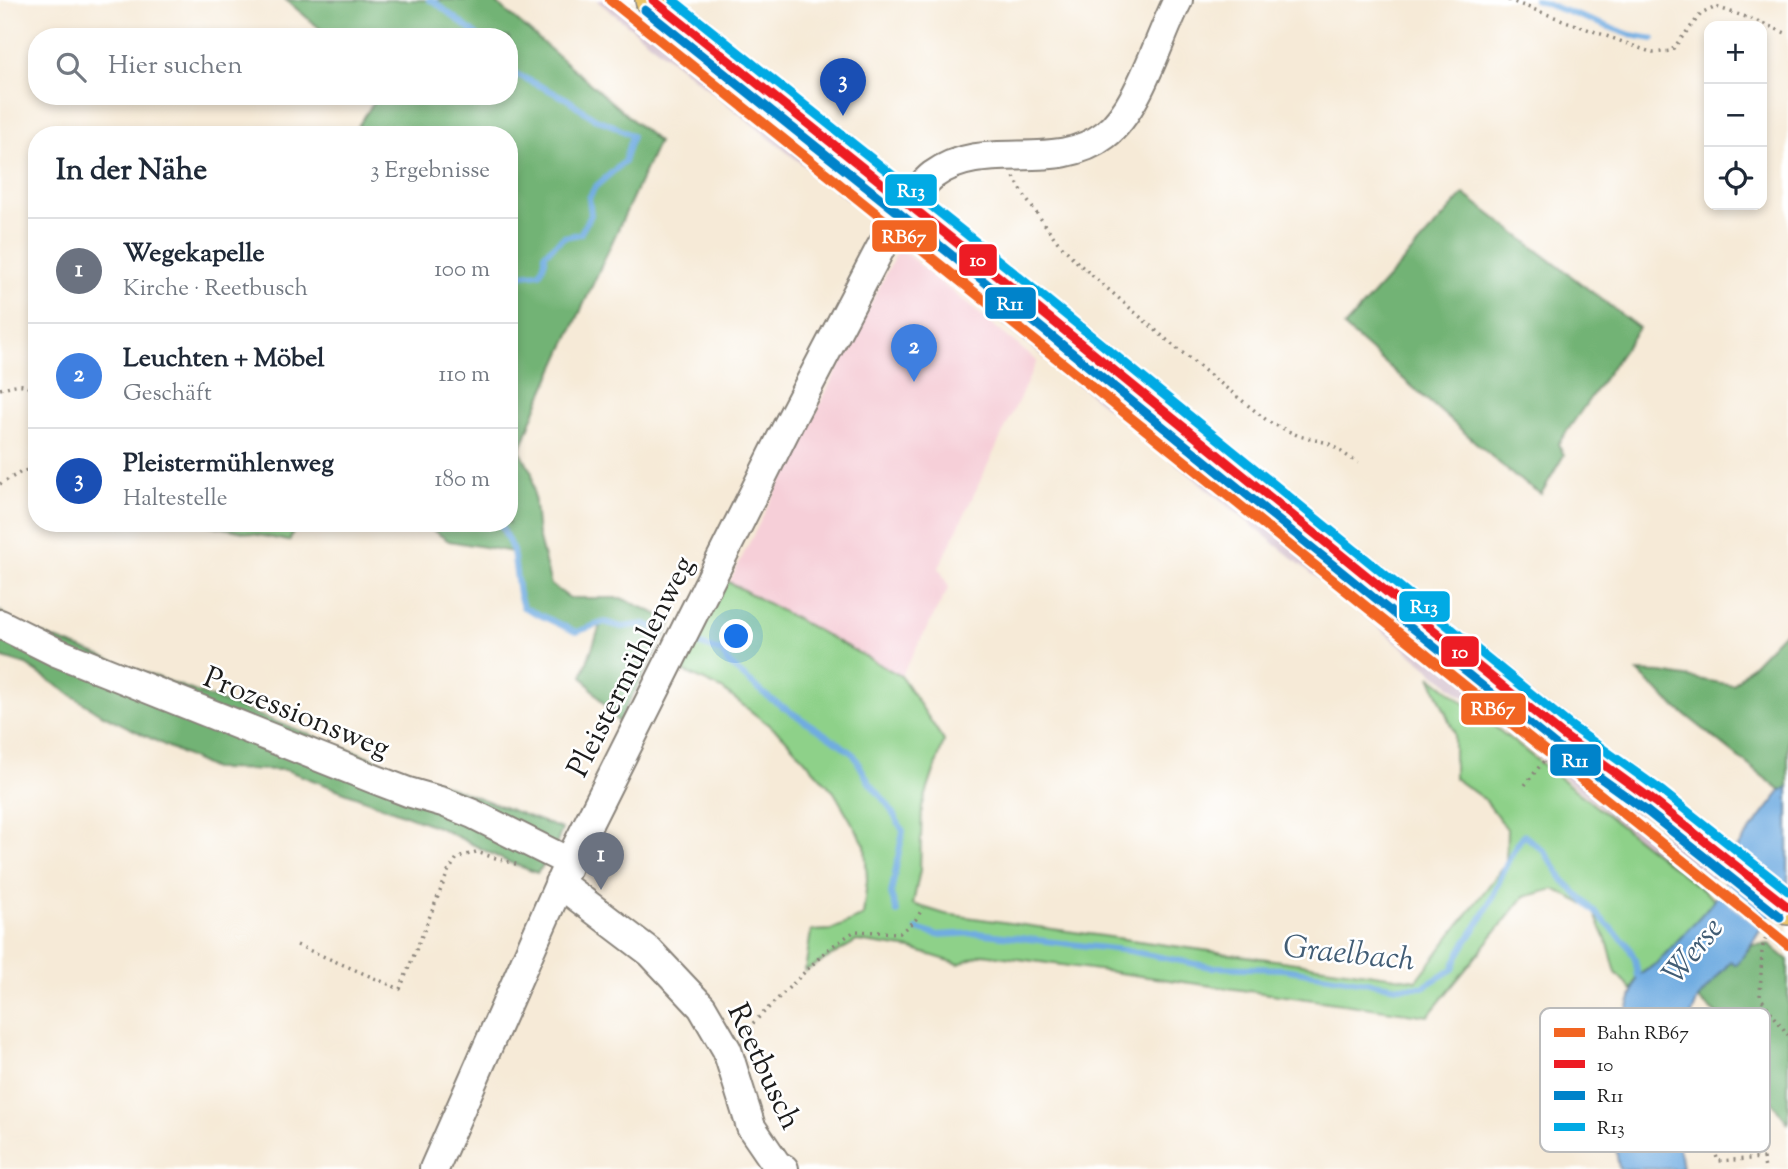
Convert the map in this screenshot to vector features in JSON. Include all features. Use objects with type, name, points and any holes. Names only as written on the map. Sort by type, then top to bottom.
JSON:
[{"type":"main road","points":[[653,0],[1564,736],[1714,847],[1788,907]]},
{"type":"street","name":"Pleistermühlenweg","points":[[434,1169],[561,866],[880,249],[908,205],[931,176],[955,162],[979,156],[1061,153],[1088,145],[1106,134],[1125,115],[1178,0]]},
{"type":"street","name":"Prozessionsweg","points":[[0,624],[56,652],[396,788],[473,814],[561,866]]},
{"type":"street","name":"Reetbusch","points":[[561,866],[650,952],[702,1007],[727,1050],[751,1127],[777,1165],[784,1169]]},
{"type":"path","points":[[1508,0],[1653,53],[1671,51],[1701,14],[1716,7],[1788,34]]},
{"type":"path","points":[[1027,200],[1057,241],[1119,301],[1269,422],[1299,436],[1328,443],[1358,463]]},
{"type":"path","points":[[0,389],[19,384],[28,386]]},
{"type":"path","points":[[0,484],[28,470]]},
{"type":"path","points":[[1525,785],[1564,736]]},
{"type":"path","points":[[297,945],[400,989],[448,872],[457,858],[476,852],[529,868],[561,866]]},
{"type":"path","points":[[727,1050],[828,949],[855,931],[900,933],[916,919],[923,908]]},
{"type":"path","points":[[1762,949],[1760,997],[1768,1008]]},
{"type":"path","points":[[1770,1010],[1788,1034]]},
{"type":"path","points":[[1715,1152],[1718,1161],[1763,1158]]},
{"type":"path","points":[[1763,1152],[1765,1169]]},
{"type":"shaded area","points":[[596,0],[624,0],[1624,804],[1718,874],[1704,891],[1040,354]]},
{"type":"shaded area","points":[[899,248],[1037,361],[939,568],[949,587],[901,676],[729,583]]},
{"type":"green space","points":[[286,0],[493,0],[658,142],[538,404],[520,451],[532,473],[538,535],[551,585],[570,598],[621,598],[673,621],[618,722],[582,676],[600,626],[576,632],[523,607],[513,552],[449,541],[436,532],[518,532],[518,126],[358,126],[372,105],[518,105],[518,28],[319,28]]},
{"type":"green space","points":[[1464,194],[1639,328],[1558,444],[1564,455],[1541,494],[1514,476],[1344,327]]},
{"type":"green space","points":[[244,532],[293,532],[289,541]]},
{"type":"green space","points":[[714,574],[901,676],[944,741],[922,807],[920,870],[913,904],[945,914],[1417,980],[1506,863],[1507,829],[1485,800],[1454,778],[1454,732],[1430,676],[1714,899],[1657,963],[1638,976],[1632,990],[1616,973],[1608,944],[1592,908],[1554,889],[1524,897],[1428,1016],[983,954],[959,964],[911,949],[857,941],[805,971],[811,931],[831,930],[863,916],[867,880],[865,845],[834,792],[783,736],[722,689],[668,664]]},
{"type":"green space","points":[[0,611],[15,624],[562,829],[553,854],[537,873],[506,861],[440,828],[286,770],[213,769],[97,712],[26,665],[0,657]]},
{"type":"green space","points":[[1788,628],[1788,787],[1781,791],[1668,701],[1638,672],[1662,673],[1733,685]]},
{"type":"green space","points":[[1769,944],[1788,960],[1788,1123],[1770,1100],[1770,1008],[1709,1008],[1698,999],[1732,960],[1736,964],[1752,945]]},
{"type":"water","name":"Werse","points":[[1788,787],[1788,889],[1748,950],[1736,965],[1731,961],[1698,999],[1694,1008],[1628,1008],[1638,976],[1657,963],[1715,899],[1724,884],[1731,856],[1781,791]]},
{"type":"water","points":[[1616,1152],[1679,1152],[1682,1169],[1619,1169]]},
{"type":"pier","points":[[1721,880],[1771,921],[1764,932],[1715,892]]},
{"type":"waterway","name":"Graelbach","points":[[429,0],[468,28]]},
{"type":"waterway","points":[[1535,0],[1631,35],[1653,39]]},
{"type":"waterway","name":"Graelbach","points":[[518,75],[632,136],[624,162],[595,187],[589,198],[591,215],[580,234],[564,237],[545,253],[540,273],[518,278]]},
{"type":"waterway","name":"Graelbach","points":[[504,532],[513,551],[523,607],[576,632],[604,622],[622,627],[645,624],[662,631]]},
{"type":"waterway","name":"Graelbach","points":[[698,644],[722,652],[728,663],[768,697],[854,755],[903,831],[891,894],[897,912]]},
{"type":"waterway","name":"Graelbach","points":[[917,929],[937,935],[977,933],[1130,951],[1211,967],[1283,969],[1398,987],[1423,987],[1453,969],[1490,902],[1512,853],[1524,835],[1544,851],[1565,882],[1627,944],[1635,959],[1638,976],[1643,981]]},
{"type":"rail line","name":"RB67","points":[[610,0],[1788,945]]},
{"type":"transit line","name":"10","points":[[653,0],[1564,736],[1655,802],[1788,907]]},
{"type":"transit line","name":"R13","points":[[673,0],[965,233],[1571,726],[1663,792],[1788,891]]},
{"type":"transit line","name":"R11","points":[[645,10],[1556,746],[1648,812],[1780,917]]},
{"type":"place","name":"Pleistermühlenweg","points":[[843,116]]},
{"type":"place","name":"Leuchten + Möbel","points":[[914,382]]},
{"type":"place","name":"Wegekapelle","points":[[601,890]]}]
